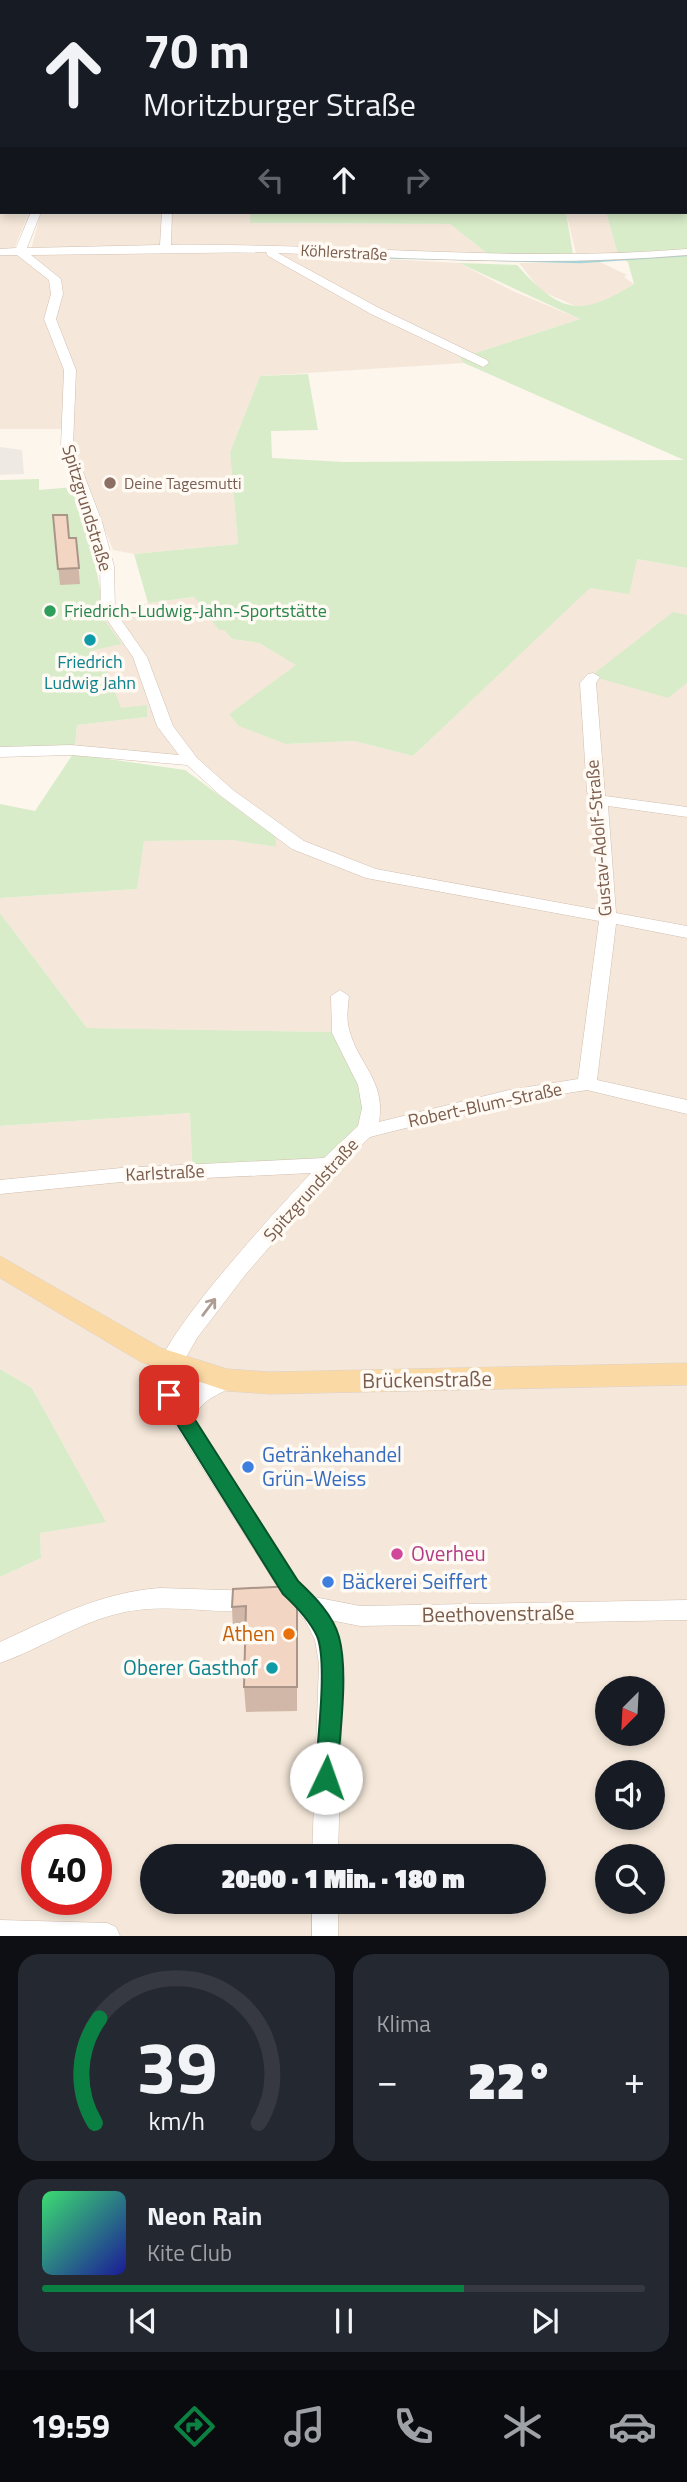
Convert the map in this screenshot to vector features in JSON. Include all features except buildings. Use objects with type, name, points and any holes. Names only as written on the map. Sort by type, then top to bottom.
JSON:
[{"type":"main road","name":"Brückenstraße","points":[[0,1266],[125,1342],[169,1363],[227,1380],[270,1383],[687,1374]]},
{"type":"street","points":[[20,252],[35,214]]},
{"type":"street","points":[[165,249],[167,214]]},
{"type":"street","points":[[270,249],[279,259],[307,275],[483,362]]},
{"type":"street","name":"Köhlerstraße","points":[[0,252],[270,249],[499,258],[622,258],[687,252]]},
{"type":"street","name":"Spitzgrundstraße","points":[[20,252],[55,279],[57,293],[50,319],[67,357],[71,383],[67,446],[95,522],[107,566],[108,611],[140,657],[161,718],[191,761],[227,793],[298,845],[372,874],[687,932]]},
{"type":"street","name":"Gustav-Adolf-Straße","points":[[587,1084],[608,919],[600,800],[595,792],[589,730],[588,683],[593,677]]},
{"type":"street","points":[[0,752],[71,750],[191,761]]},
{"type":"street","points":[[600,800],[687,812]]},
{"type":"street","name":"Spitzgrundstraße","points":[[169,1363],[210,1304],[330,1165],[365,1132],[371,1120],[368,1087],[363,1071],[342,1035],[340,996]]},
{"type":"street","name":"Robert-Blum-Straße","points":[[365,1132],[509,1096],[587,1084],[687,1107]]},
{"type":"street","name":"Karlstraße","points":[[0,1187],[121,1175],[330,1165]]},
{"type":"street","points":[[169,1363],[164,1378],[166,1389],[183,1419],[290,1587],[311,1606],[328,1637],[331,1664],[326,1844]]},
{"type":"street","points":[[183,1419],[193,1396],[227,1380]]},
{"type":"street","points":[[0,1653],[77,1617],[112,1606],[146,1599],[267,1600],[290,1587]]},
{"type":"street","name":"Beethovenstraße","points":[[311,1606],[360,1616],[687,1610]]},
{"type":"street","points":[[325,1914],[325,1936]]},
{"type":"street","points":[[0,1933],[107,1936]]},
{"type":"shaded area","points":[[0,214],[28,214],[12,255],[260,252],[459,263],[513,291],[580,319],[460,358],[464,363],[260,376],[230,452],[238,544],[134,554],[113,550],[77,460],[71,429],[0,429]]},
{"type":"shaded area","points":[[40,214],[251,214],[251,223],[450,224],[489,255],[265,246],[31,249]]},
{"type":"shaded area","points":[[566,214],[607,214],[618,255],[576,254]]},
{"type":"shaded area","points":[[600,262],[627,275],[624,277],[634,284],[606,301],[580,308],[541,291],[519,263]]},
{"type":"shaded area","points":[[0,447],[22,450],[24,474],[0,475]]},
{"type":"shaded area","points":[[637,559],[687,568],[687,1936],[0,1936],[0,1577],[41,1558],[40,1533],[105,1521],[32,1388],[0,1369],[0,1126],[190,1113],[192,1165],[335,1032],[87,1028],[0,913],[0,898],[136,889],[144,841],[231,840],[276,847],[276,837],[291,831],[238,794],[198,759],[75,748],[77,725],[147,717],[121,709],[89,650],[122,644],[104,619],[148,603],[195,597],[232,639],[259,643],[297,665],[229,714],[286,744],[354,741],[413,756],[590,587]]},
{"type":"green space","points":[[251,214],[566,214],[573,254],[489,255],[450,224],[250,223]]},
{"type":"green space","points":[[607,214],[687,214],[687,568],[637,559],[629,594],[590,588],[413,756],[354,741],[286,744],[239,726],[229,714],[296,665],[259,643],[232,639],[224,630],[219,630],[194,597],[148,603],[134,554],[238,544],[230,452],[260,376],[308,374],[318,430],[271,431],[272,458],[344,462],[684,460],[464,363],[460,358],[580,319],[459,263],[517,265],[546,293],[559,301],[585,306],[615,295],[634,284],[628,262],[618,255]]},
{"type":"green space","name":"Friedrich-Ludwig-Jahn-Sportstätte","points":[[39,479],[39,490],[74,487],[90,537],[100,589],[101,615],[122,644],[90,651],[119,688],[114,690],[121,708],[147,705],[147,717],[77,725],[75,748],[0,748],[0,480]]},
{"type":"green space","points":[[673,612],[687,615],[687,683],[668,698],[591,676]]},
{"type":"green space","points":[[73,754],[185,770],[276,837],[276,847],[231,840],[144,841],[137,889],[0,898],[0,804],[35,811]]},
{"type":"green space","points":[[0,913],[87,1028],[335,1032],[357,1068],[366,1115],[331,1158],[192,1166],[190,1113],[0,1126]]},
{"type":"green space","points":[[0,1369],[32,1388],[106,1522],[40,1533],[41,1558],[0,1577]]},
{"type":"waterway","points":[[370,257],[581,262],[687,255]]},
{"type":"place","name":"Deine Tagesmutti","points":[[110,483]]},
{"type":"place","name":"Friedrich-Ludwig-Jahn-Sportstätte","points":[[50,611]]},
{"type":"place","name":"Friedrich Ludwig Jahn","points":[[90,640]]},
{"type":"place","name":"Getränkehandel Grün-Weiss","points":[[248,1467]]},
{"type":"place","name":"Overheu","points":[[397,1554]]},
{"type":"place","name":"Bäckerei Seiffert","points":[[328,1582]]},
{"type":"place","name":"Athen","points":[[289,1634]]},
{"type":"place","name":"Oberer Gasthof","points":[[272,1668]]},
{"type":"route","points":[[169,1395],[290,1587],[311,1606],[328,1637],[331,1664],[326,1778]]}]
